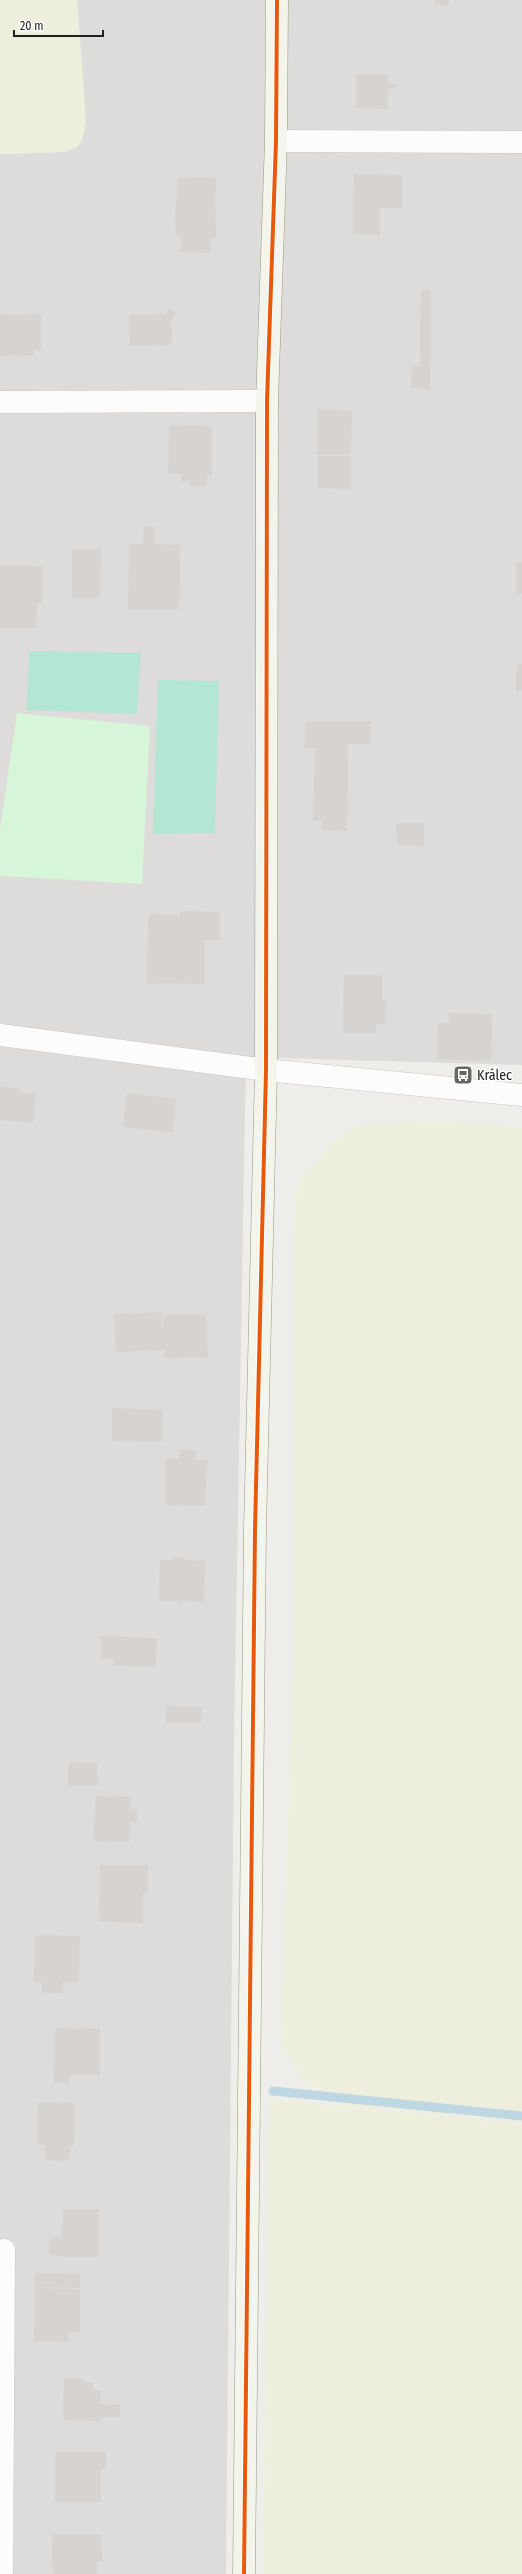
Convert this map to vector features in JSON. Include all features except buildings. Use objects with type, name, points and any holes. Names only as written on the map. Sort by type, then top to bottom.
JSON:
[{"type":"street","points":[[244,2574],[255,1530],[266,1070],[267,401],[276,141],[277,0]]},
{"type":"street","points":[[276,141],[522,142]]},
{"type":"street","points":[[0,402],[267,401]]},
{"type":"street","points":[[0,1035],[266,1070],[522,1096]]},
{"type":"street","points":[[2,2574],[1,2366],[4,2250]]},
{"type":"shaded area","points":[[77,0],[522,0],[522,1065],[246,1057],[234,1742],[226,2574],[0,2574],[0,154],[65,152],[82,140],[86,122]]},
{"type":"green space","points":[[0,0],[77,0],[86,122],[82,140],[77,147],[65,152],[0,154]]},
{"type":"green space","points":[[29,651],[141,653],[137,714],[27,710]]},
{"type":"green space","points":[[158,680],[219,681],[215,833],[153,834]]},
{"type":"green space","points":[[17,713],[150,726],[142,884],[0,876],[0,830]]},
{"type":"green space","points":[[451,1121],[522,1128],[522,2122],[342,2105],[303,2079],[286,2052],[281,2039],[294,1648],[294,1230],[297,1187],[332,1142],[355,1127],[399,1122]]},
{"type":"green space","points":[[270,2099],[522,2125],[522,2574],[263,2574]]},
{"type":"waterway","points":[[273,2091],[522,2116]]},
{"type":"cycle path","points":[[244,2574],[255,1529],[266,1070],[267,401],[276,141],[277,0]]},
{"type":"place","name":"Králec","points":[[463,1075]]}]
